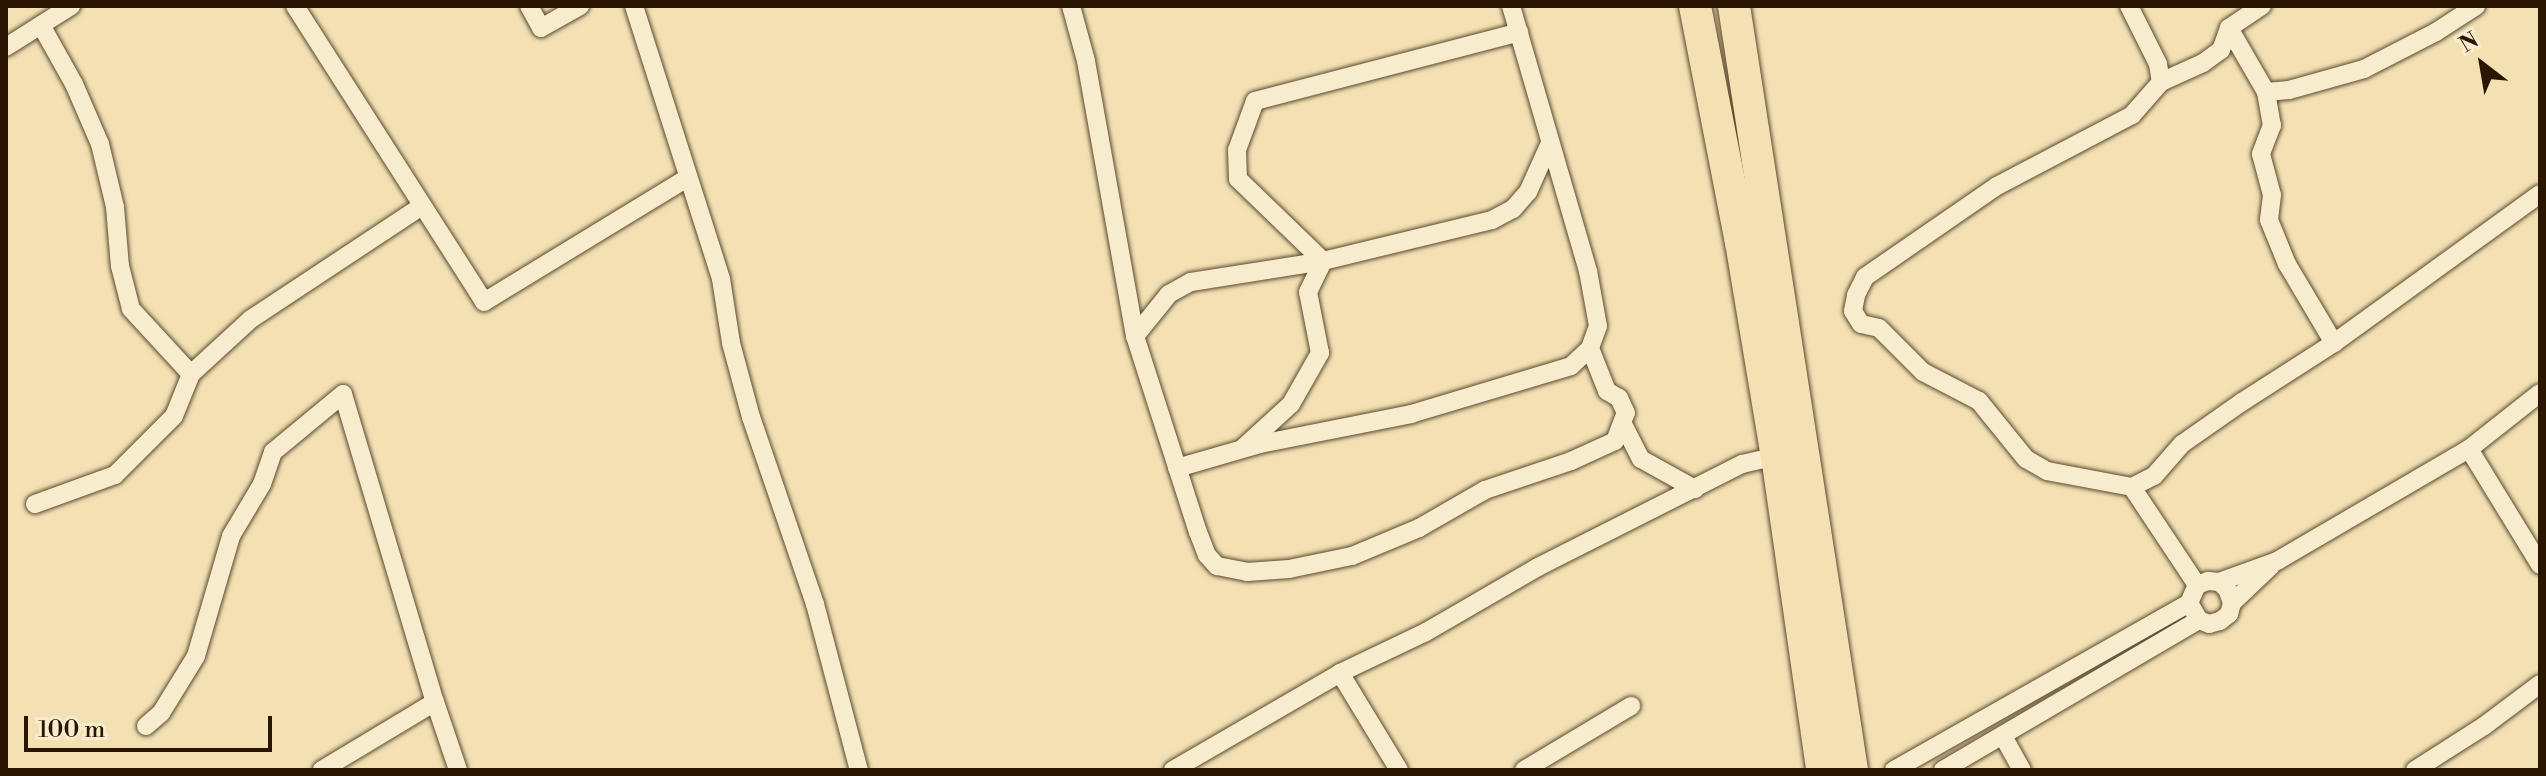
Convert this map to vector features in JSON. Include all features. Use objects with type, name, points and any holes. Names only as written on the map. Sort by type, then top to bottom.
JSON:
[{"type":"highway","points":[[1695,6],[1741,242],[1777,456],[1822,770]]},
{"type":"highway","points":[[1734,6],[1852,770]]},
{"type":"street","points":[[6,47],[71,6]]},
{"type":"street","points":[[295,6],[484,302],[687,178]]},
{"type":"street","points":[[529,6],[541,28],[580,6]]},
{"type":"street","points":[[634,6],[721,279],[731,343],[751,417],[815,604],[859,770]]},
{"type":"street","points":[[1177,468],[1242,449],[1411,414],[1571,366],[1590,348],[1598,326],[1588,271],[1511,6]]},
{"type":"street","points":[[2129,6],[2158,64],[2161,82]]},
{"type":"street","points":[[2262,6],[2229,28],[2221,50],[2203,63],[2161,82],[2132,115],[1997,186],[1865,277],[1853,311],[1861,324],[1879,328],[1923,372],[1979,401],[2026,459],[2047,471],[2132,487],[2154,476],[2182,444],[2334,343],[2540,194]]},
{"type":"street","points":[[2266,92],[2289,90],[2364,69],[2436,32],[2476,6]]},
{"type":"street","points":[[1073,8],[1086,61],[1135,336],[1207,555],[1217,566],[1247,572],[1289,569],[1371,550],[1485,490],[1597,451],[1615,441],[1624,426],[1626,413],[1619,398],[1607,391],[1590,348]]},
{"type":"street","points":[[41,25],[74,84],[100,144],[115,207],[120,266],[131,309],[191,374]]},
{"type":"street","points":[[2229,28],[2266,92],[2272,125],[2261,154],[2272,195],[2269,220],[2287,264],[2334,343]]},
{"type":"street","points":[[1323,261],[1276,219],[1238,179],[1237,150],[1255,101],[1519,32]]},
{"type":"street","points":[[1135,336],[1169,294],[1191,282],[1323,261],[1492,220],[1513,209],[1528,192],[1550,143]]},
{"type":"street","points":[[35,504],[115,475],[174,416],[191,374],[251,319],[422,206]]},
{"type":"street","points":[[1242,449],[1291,404],[1320,353],[1308,292],[1323,261]]},
{"type":"street","points":[[2197,585],[2219,582],[2277,561],[2469,449],[2540,393]]},
{"type":"street","points":[[146,726],[161,713],[196,656],[231,536],[262,484],[273,452],[343,394],[458,770]]},
{"type":"street","points":[[1624,426],[1641,459],[1695,489]]},
{"type":"street","points":[[2469,449],[2540,565]]},
{"type":"street","points":[[1173,770],[1340,673],[1426,632],[1538,567],[1742,464],[1777,456]]},
{"type":"street","points":[[2132,487],[2197,585]]},
{"type":"street","points":[[2189,603],[2199,620],[2209,624],[2220,621],[2229,614],[2232,603],[2277,561]]},
{"type":"street","points":[[2219,582],[2227,589],[2232,603]]},
{"type":"street","points":[[1894,770],[2189,603],[2197,585]]},
{"type":"street","points":[[1943,770],[2199,620]]},
{"type":"street","points":[[1340,673],[1399,770]]},
{"type":"street","points":[[2415,770],[2484,726],[2540,684]]},
{"type":"street","points":[[322,770],[435,702]]},
{"type":"street","points":[[1524,770],[1631,706]]},
{"type":"street","points":[[2003,736],[2022,770]]}]
